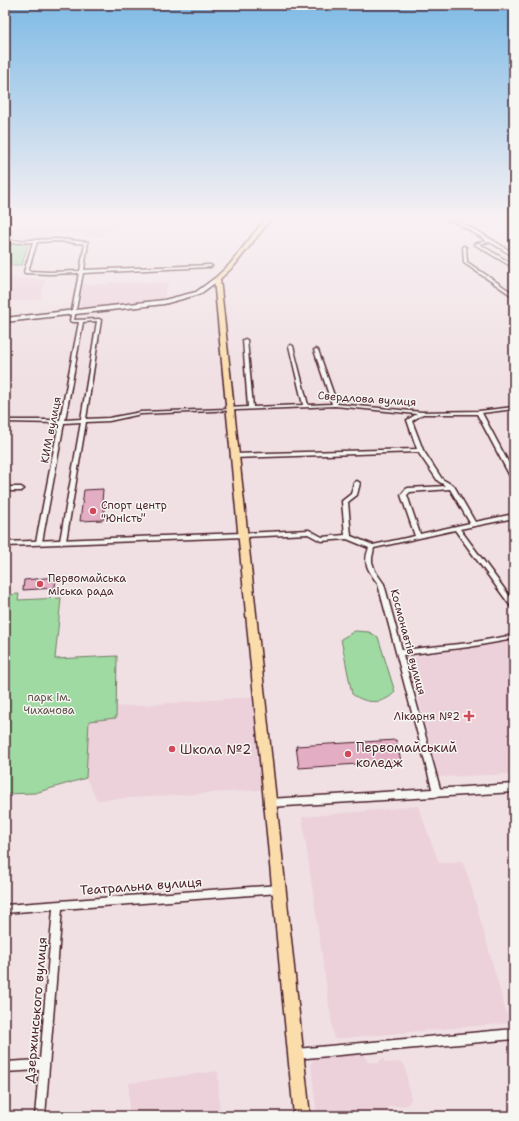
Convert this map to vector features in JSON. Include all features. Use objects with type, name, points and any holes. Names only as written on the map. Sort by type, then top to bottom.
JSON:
[{"type":"main road","points":[[201,291],[225,271]]},
{"type":"main road","points":[[217,279],[269,803],[302,1116]]},
{"type":"main road","points":[[5,320],[164,302],[208,290],[218,292]]},
{"type":"street","points":[[26,271],[96,271]]},
{"type":"street","points":[[478,271],[514,296]]},
{"type":"street","points":[[63,541],[99,320],[72,321],[81,272]]},
{"type":"street","name":"КИМ вулиця","points":[[39,542],[64,420],[81,321]]},
{"type":"street","points":[[245,340],[251,408]]},
{"type":"street","points":[[291,346],[306,406]]},
{"type":"street","points":[[316,350],[335,405]]},
{"type":"street","name":"Свердлова вулиця","points":[[5,421],[127,417],[141,413],[335,405],[422,413],[479,412],[514,408]]},
{"type":"street","points":[[479,412],[514,478]]},
{"type":"street","points":[[422,413],[409,420],[420,450],[440,480],[452,487],[473,524]]},
{"type":"street","points":[[234,456],[420,450]]},
{"type":"street","points":[[348,537],[345,501],[354,495],[357,483]]},
{"type":"street","points":[[418,537],[404,495],[408,490],[452,487]]},
{"type":"street","points":[[5,489],[21,489]]},
{"type":"street","points":[[5,544],[309,532],[321,539],[348,537],[372,547],[514,516]]},
{"type":"street","points":[[457,528],[514,607]]},
{"type":"street","name":"Космонавтів вулиця","points":[[372,547],[368,555],[368,563],[382,584],[437,792]]},
{"type":"street","points":[[400,653],[469,645],[514,637]]},
{"type":"street","points":[[269,803],[437,792],[513,790]]},
{"type":"street","name":"Театральна вулиця","points":[[5,909],[279,889]]},
{"type":"street","name":"Дзержинського вулиця","points":[[40,1116],[58,905]]},
{"type":"street","points":[[296,1054],[514,1034]]},
{"type":"street","points":[[5,1068],[44,1065]]},
{"type":"shaded area","points":[[31,278],[46,280],[40,299],[5,302],[5,279]]},
{"type":"shaded area","points":[[108,282],[169,282],[163,299],[80,309],[83,284],[107,284]]},
{"type":"shaded area","name":"Лікарня №2","points":[[514,641],[514,774],[439,777],[408,658]]},
{"type":"shaded area","name":"Школа №2","points":[[252,697],[261,790],[97,800],[86,778],[89,721],[115,718],[115,707]]},
{"type":"shaded area","points":[[418,806],[439,863],[462,861],[469,879],[509,1023],[334,1039],[302,817]]},
{"type":"shaded area","points":[[364,1050],[367,1062],[380,1063],[380,1060],[384,1059],[385,1063],[401,1062],[405,1066],[411,1100],[407,1105],[388,1107],[390,1116],[317,1116],[311,1064],[314,1057]]},
{"type":"shaded area","points":[[218,1071],[220,1116],[129,1116],[129,1083]]},
{"type":"green space","name":"парк ім. Чихачова","points":[[19,594],[18,600],[61,598],[55,659],[117,656],[116,718],[89,721],[86,778],[35,793],[5,794],[5,595]]},
{"type":"green space","points":[[355,631],[369,632],[378,637],[395,692],[380,701],[374,702],[363,700],[352,694],[341,639]]},
{"type":"building","name":"Спорт центр \"Юність\"","points":[[103,489],[102,502],[105,502],[103,520],[80,521],[84,490]]},
{"type":"building","name":"Первомайська міська рада","points":[[56,577],[55,588],[23,590],[24,580]]},
{"type":"building","name":"Первомайський коледж","points":[[396,740],[401,761],[299,768],[296,746]]},
{"type":"place","name":"Спорт центр \"Юність\"","points":[[93,511]]},
{"type":"place","name":"Первомайська міська рада","points":[[40,584]]},
{"type":"place","name":"Лікарня №2","points":[[469,716]]},
{"type":"place","name":"Школа №2","points":[[172,749]]},
{"type":"place","name":"Первомайський коледж","points":[[348,754]]}]
